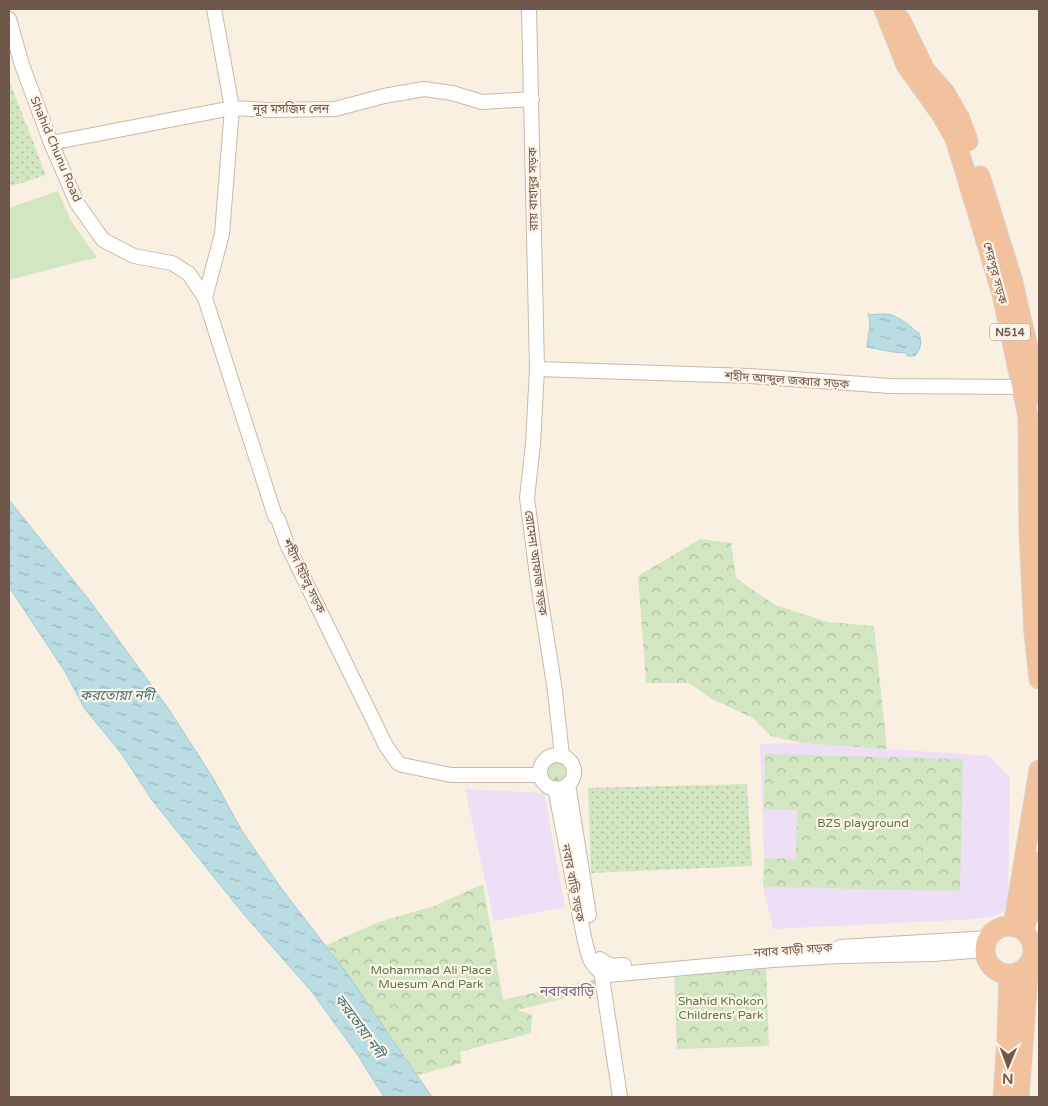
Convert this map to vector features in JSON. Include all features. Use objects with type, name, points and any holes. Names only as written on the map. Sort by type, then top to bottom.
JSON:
[{"type":"highway","name":"শেরপুর সড়ক","points":[[884,9],[906,65],[945,120],[958,146],[1002,294],[1033,388]]},
{"type":"highway","name":"শেরপুর সড়ক","points":[[896,9],[902,27],[925,70],[945,93],[960,119],[1012,279],[1033,388],[1028,416],[1030,542],[1034,633],[1039,679]]},
{"type":"highway","points":[[1018,1097],[1029,963],[1033,950],[1031,934],[1039,770]]},
{"type":"highway","points":[[1031,934],[1038,875]]},
{"type":"highway","points":[[1029,963],[1016,973],[1009,974],[998,971],[988,962],[987,944],[999,929],[1031,934]]},
{"type":"highway","points":[[1003,1097],[1009,974]]},
{"type":"street","points":[[205,298],[222,234],[232,108],[214,9]]},
{"type":"street","name":"রায় বাহাদুর সড়ক","points":[[529,9],[537,369]]},
{"type":"street","name":"Shahid Chunu Road","points":[[9,19],[22,65],[51,143],[77,203],[104,240],[134,256],[163,262]]},
{"type":"street","name":"নূর মসজিদ লেন","points":[[51,143],[232,108],[269,110],[336,109],[384,96],[424,90],[452,93],[482,102],[532,99]]},
{"type":"street","name":"শহীদ হিটলু সড়ক","points":[[163,262],[172,263],[189,274],[205,298],[275,516],[386,746],[398,763],[451,775],[540,775]]},
{"type":"street","name":"শহীদ আব্দুল জব্বার সড়ক","points":[[537,369],[750,376],[890,386],[1033,388]]},
{"type":"street","name":"রোমেনা আফাজ সড়ক","points":[[537,369],[534,444],[527,498],[555,691],[562,756]]},
{"type":"street","points":[[557,755],[569,760],[573,770],[573,775],[561,786],[545,784],[540,775],[541,765],[548,758],[557,755]]},
{"type":"street","name":"নবাব বাড়ি সড়ক","points":[[561,786],[584,937],[594,968],[600,966],[620,1097]]},
{"type":"street","name":"নবাব বাড়ী সড়ক","points":[[600,966],[608,975],[840,956],[934,954],[987,944]]},
{"type":"shaded area","points":[[802,743],[989,756],[1010,777],[1008,909],[997,915],[978,919],[773,929],[763,887],[764,858],[760,744]]},
{"type":"shaded area","points":[[465,789],[544,793],[565,907],[494,921]]},
{"type":"green space","points":[[9,80],[46,175],[9,187]]},
{"type":"green space","points":[[58,191],[71,221],[97,258],[9,280],[9,208]]},
{"type":"green space","points":[[700,539],[731,543],[736,578],[775,605],[828,622],[874,626],[887,749],[802,743],[771,736],[753,718],[712,699],[689,683],[646,683],[638,576]]},
{"type":"green space","name":"BZS playground","points":[[765,754],[963,759],[960,891],[763,887],[764,858],[796,859],[797,810],[764,809]]},
{"type":"green space","points":[[557,759],[566,763],[570,772],[566,781],[557,785],[548,781],[544,772],[548,763]]},
{"type":"green space","points":[[747,784],[752,866],[591,873],[588,788]]},
{"type":"green space","name":"Mohammad Ali Place Muesum And Park","points":[[483,884],[503,1000],[600,978],[602,989],[518,1010],[532,1015],[531,1033],[460,1052],[462,1063],[418,1075],[326,945],[379,922],[434,906]]},
{"type":"green space","name":"Shahid Khokon Childrens' Park","points":[[766,967],[769,1046],[677,1049],[674,970]]},
{"type":"water","points":[[868,313],[870,315],[885,314],[893,316],[908,324],[919,333],[919,351],[915,356],[867,347],[870,325]]},
{"type":"water","name":"করতোয়া নদী","points":[[9,500],[90,601],[168,708],[213,778],[242,831],[281,888],[348,975],[432,1097],[384,1097],[357,1054],[312,992],[246,917],[152,800],[121,753],[85,709],[64,670],[9,587]]},
{"type":"district","name":"নবাববাড়ি","points":[[567,991]]}]
